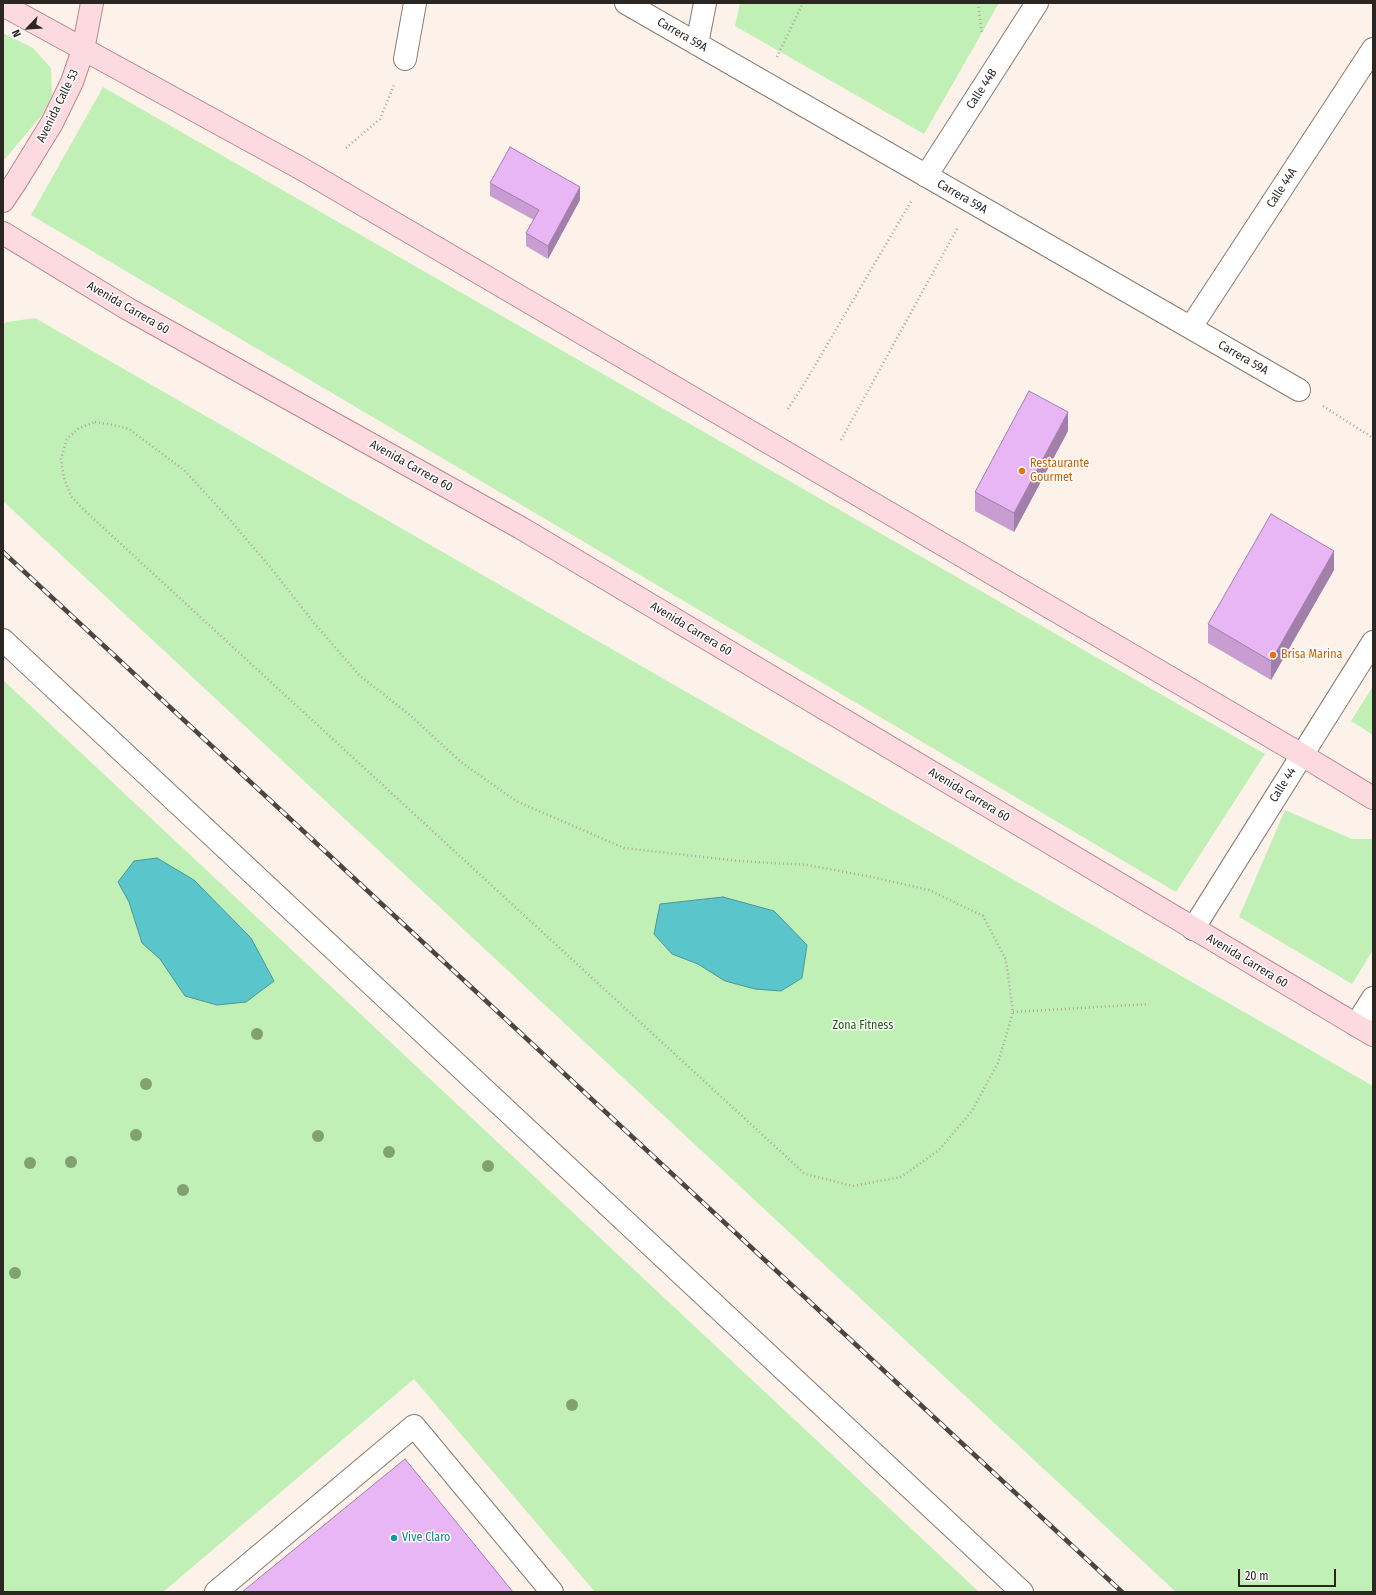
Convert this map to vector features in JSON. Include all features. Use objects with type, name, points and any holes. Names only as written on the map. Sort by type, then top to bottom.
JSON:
[{"type":"main road","name":"Avenida Calle 53","points":[[3,201],[52,123],[72,82],[83,50],[92,3]]},
{"type":"main road","points":[[3,5],[302,169],[1373,798]]},
{"type":"main road","name":"Avenida Carrera 60","points":[[3,233],[128,309],[521,528],[1364,1030]]},
{"type":"street","points":[[405,59],[415,3]]},
{"type":"street","name":"Carrera 59A","points":[[626,3],[1299,390]]},
{"type":"street","points":[[697,44],[704,3]]},
{"type":"street","name":"Calle 44B","points":[[926,176],[1037,3]]},
{"type":"street","name":"Calle 44A","points":[[1191,327],[1373,49]]},
{"type":"street","points":[[3,640],[1022,1592]]},
{"type":"street","name":"Calle 44","points":[[1193,929],[1373,642]]},
{"type":"street","points":[[1364,1030],[1373,998]]},
{"type":"street","points":[[216,1592],[414,1426],[552,1592]]},
{"type":"path","points":[[764,83],[803,3]]},
{"type":"path","points":[[346,148],[380,119],[405,59]]},
{"type":"path","points":[[788,409],[926,176]]},
{"type":"path","points":[[842,440],[972,202]]},
{"type":"path","points":[[1299,390],[1373,438]]},
{"type":"path","points":[[95,422],[113,425],[129,430],[184,470],[272,568],[314,623],[359,675],[411,716],[461,762],[516,801],[624,848],[739,861],[807,865],[872,877],[929,890],[983,916],[1006,960],[1013,1012],[998,1063],[972,1111],[939,1150],[901,1177],[859,1185],[852,1186],[805,1174],[83,509],[72,496],[64,478],[61,459],[67,439],[79,428],[95,422]]},
{"type":"path","points":[[1013,1012],[1149,1004]]},
{"type":"green space","points":[[740,3],[999,3],[924,134],[735,26]]},
{"type":"green space","points":[[3,33],[33,48],[51,68],[52,95],[42,115],[5,159],[3,159]]},
{"type":"green space","points":[[103,87],[1265,754],[1176,892],[31,215]]},
{"type":"green space","name":"Zona Fitness","points":[[35,318],[1373,1086],[1373,1592],[1176,1592],[3,501],[3,324],[7,322]]},
{"type":"green space","points":[[3,680],[979,1592],[595,1592],[414,1379],[163,1592],[3,1592]]},
{"type":"green space","points":[[1373,686],[1373,735],[1351,721]]},
{"type":"green space","points":[[1285,810],[1352,839],[1373,839],[1373,950],[1352,984],[1239,917]]},
{"type":"water","points":[[157,858],[194,880],[251,938],[274,981],[246,1002],[217,1005],[185,996],[160,959],[142,943],[129,902],[118,882],[134,861]]},
{"type":"water","points":[[723,897],[774,911],[807,945],[802,978],[781,991],[755,989],[725,981],[698,964],[672,954],[654,934],[660,904]]},
{"type":"building","points":[[510,147],[580,187],[548,246],[526,233],[539,210],[490,183]]},
{"type":"building","name":"Restaurante Gourmet","points":[[1029,391],[1068,412],[1014,513],[975,492]]},
{"type":"building","points":[[1271,514],[1334,551],[1271,661],[1208,624]]},
{"type":"building","name":"Vive Claro","points":[[405,1459],[513,1592],[242,1592]]},
{"type":"railway","points":[[3,552],[1122,1592]]},
{"type":"place","name":"Restaurante Gourmet","points":[[1022,471]]},
{"type":"place","name":"Brísa Marina","points":[[1273,655]]},
{"type":"place","name":"Vive Claro","points":[[394,1538]]}]
